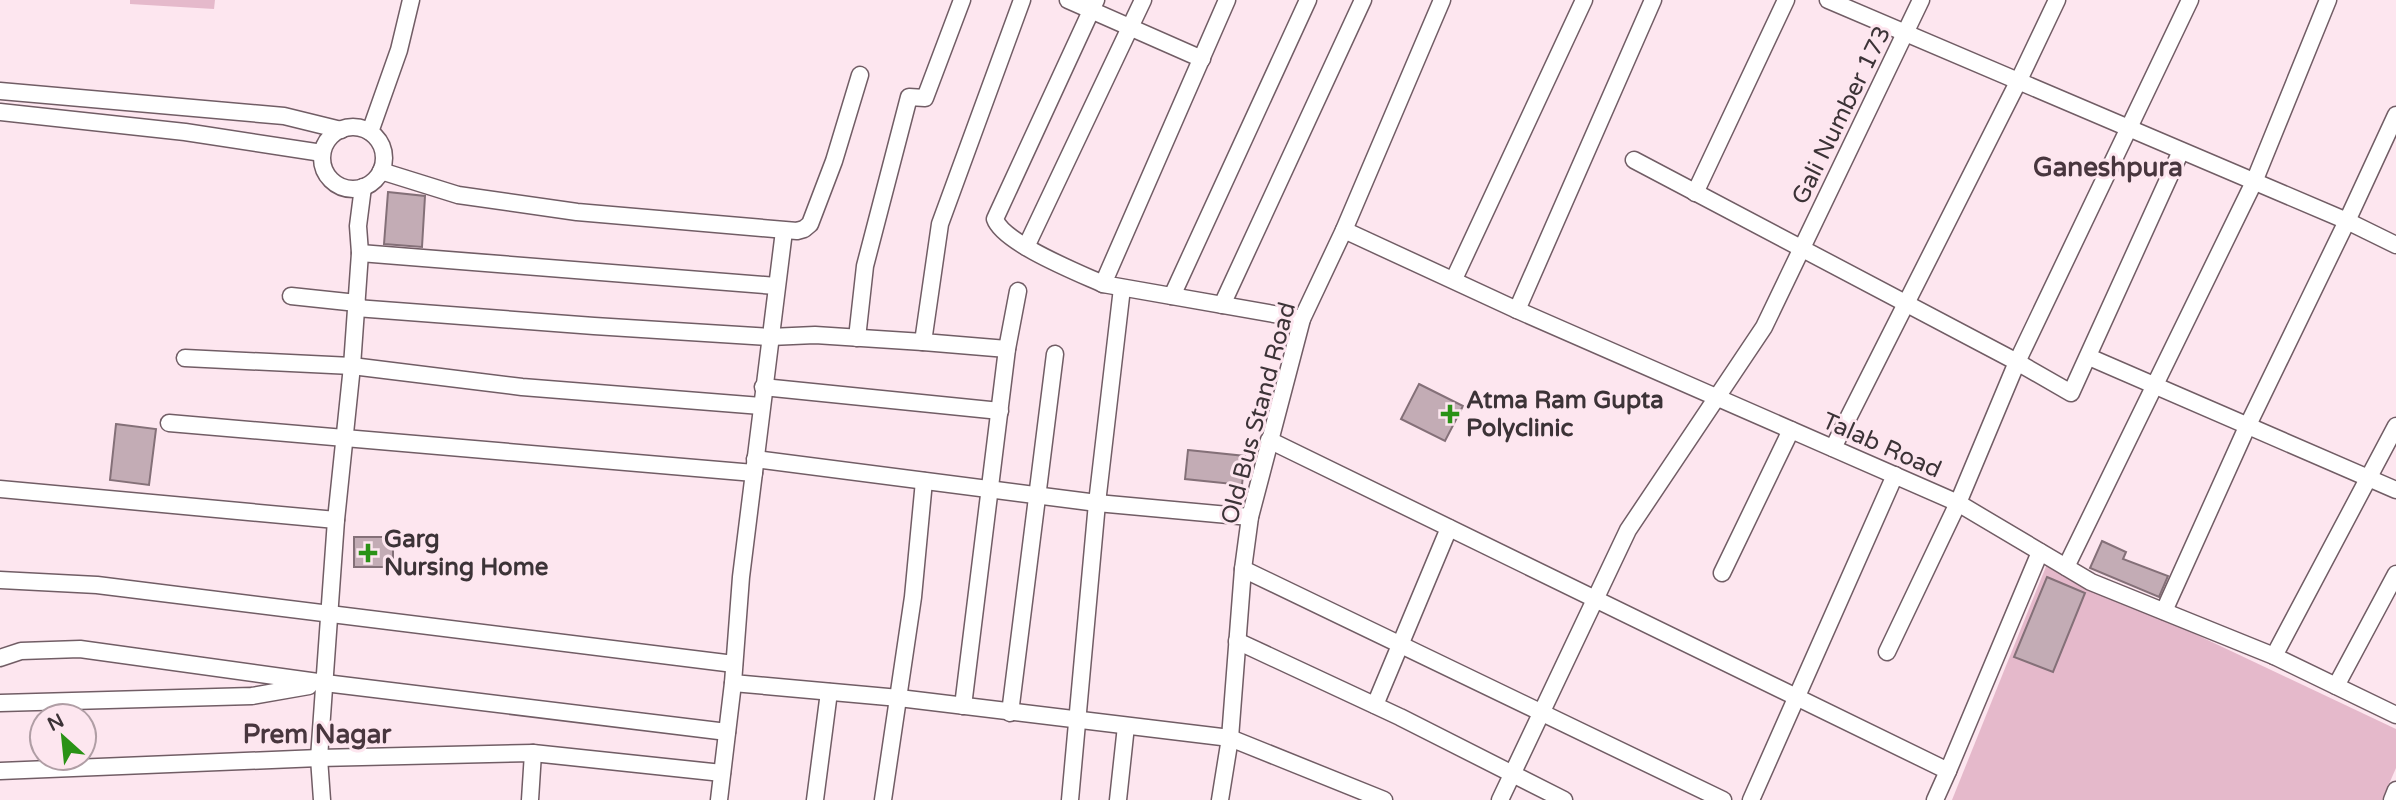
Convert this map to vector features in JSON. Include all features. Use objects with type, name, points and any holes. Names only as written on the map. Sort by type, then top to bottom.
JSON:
[{"type":"street","points":[[370,132],[399,50],[411,0]]},
{"type":"street","points":[[857,338],[865,266],[909,97],[925,98],[962,0]]},
{"type":"street","points":[[923,342],[940,224],[1022,0]]},
{"type":"street","points":[[1068,0],[1093,5],[1130,27],[1202,59]]},
{"type":"street","points":[[1026,247],[1143,0]]},
{"type":"street","points":[[1103,284],[1227,0]]},
{"type":"street","points":[[1171,296],[1308,0]]},
{"type":"street","points":[[1222,305],[1363,0]]},
{"type":"street","name":"Old Bus Stand Road","points":[[1220,800],[1230,738],[1243,569],[1250,517],[1302,319],[1344,230],[1442,0]]},
{"type":"street","points":[[1454,279],[1584,0]]},
{"type":"street","points":[[1517,310],[1653,0]]},
{"type":"street","points":[[1695,193],[1786,0]]},
{"type":"street","points":[[1828,0],[2347,221],[2396,245]]},
{"type":"street","name":"Gali Number 173","points":[[1500,800],[1628,530],[1764,327],[1922,0]]},
{"type":"street","points":[[1833,448],[2057,0]]},
{"type":"street","points":[[1887,652],[1958,503],[2017,362],[2190,0]]},
{"type":"street","points":[[2066,567],[2254,183],[2328,0]]},
{"type":"street","points":[[1093,5],[995,219],[1000,229],[1026,247],[1103,284],[1302,319]]},
{"type":"street","points":[[381,170],[458,195],[577,212],[784,231],[804,229],[810,224],[834,161],[859,75]]},
{"type":"street","points":[[0,91],[284,116],[341,130]]},
{"type":"street","points":[[0,112],[185,132],[322,153]]},
{"type":"street","points":[[2164,611],[2247,427],[2396,115]]},
{"type":"street","points":[[351,127],[370,132],[382,147],[384,157],[381,170],[372,183],[352,189],[333,182],[326,174],[322,153],[326,143],[341,130],[351,127]]},
{"type":"street","points":[[1634,160],[2071,393],[2090,357],[2182,151]]},
{"type":"street","points":[[322,800],[319,758],[336,520],[352,366],[360,253],[358,226],[363,187]]},
{"type":"street","name":"Talab Road","points":[[1344,230],[1517,310],[1958,503],[2091,582],[2274,656],[2396,715]]},
{"type":"street","points":[[719,800],[733,683],[741,577],[784,231]]},
{"type":"street","points":[[360,253],[776,286]]},
{"type":"street","points":[[1070,800],[1097,503],[1122,288]]},
{"type":"street","points":[[963,706],[1007,349],[1018,290]]},
{"type":"street","points":[[291,296],[356,305],[581,326],[770,337],[815,335],[1007,349]]},
{"type":"street","points":[[1010,713],[1055,354]]},
{"type":"street","points":[[2090,357],[2396,490]]},
{"type":"street","points":[[185,358],[352,366],[522,387],[761,406]]},
{"type":"street","points":[[764,387],[1000,411]]},
{"type":"street","points":[[169,423],[754,466],[924,481],[1097,503],[1250,517]]},
{"type":"street","points":[[2274,656],[2396,426]]},
{"type":"street","points":[[1722,573],[1791,430]]},
{"type":"street","points":[[1269,440],[1948,771]]},
{"type":"street","points":[[1751,800],[1895,475]]},
{"type":"street","points":[[883,800],[913,597],[924,481]]},
{"type":"street","points":[[0,489],[336,520]]},
{"type":"street","points":[[1375,705],[1449,528]]},
{"type":"street","points":[[1935,800],[2040,552]]},
{"type":"street","points":[[1243,569],[1723,800]]},
{"type":"street","points":[[2336,686],[2396,574]]},
{"type":"street","points":[[0,580],[97,585],[734,664]]},
{"type":"street","points":[[1237,640],[1375,705],[1564,800]]},
{"type":"street","points":[[0,658],[21,651],[80,649],[325,683],[727,732]]},
{"type":"street","points":[[0,704],[252,696],[325,683]]},
{"type":"street","points":[[733,683],[899,698],[1230,738],[1384,800]]},
{"type":"street","points":[[815,800],[830,692]]},
{"type":"street","points":[[1118,800],[1126,726]]},
{"type":"street","points":[[0,771],[319,758],[533,753],[722,773]]},
{"type":"street","points":[[530,800],[533,753]]},
{"type":"street","points":[[2392,800],[2396,790]]},
{"type":"shaded area","points":[[130,0],[215,0],[214,9],[130,4]]},
{"type":"shaded area","points":[[2047,564],[2396,729],[2396,768],[2382,800],[1952,800]]},
{"type":"building","points":[[388,192],[425,196],[422,247],[384,244]]},
{"type":"building","points":[[1419,384],[1463,406],[1445,441],[1401,419]]},
{"type":"building","points":[[116,424],[156,429],[149,485],[110,480]]},
{"type":"building","points":[[1188,450],[1245,456],[1242,485],[1185,479]]},
{"type":"building","points":[[354,537],[393,537],[393,567],[354,567]]},
{"type":"building","points":[[2102,541],[2126,552],[2123,559],[2168,576],[2159,597],[2090,568]]},
{"type":"building","points":[[2047,577],[2085,593],[2053,672],[2014,657]]},
{"type":"place","name":"Atma Ram Gupta Polyclinic","points":[[1450,414]]},
{"type":"place","name":"Garg Nursing Home","points":[[368,553]]},
{"type":"district","name":"Ganeshpura","points":[[2108,167]]},
{"type":"district","name":"Prem Nagar","points":[[317,734]]}]
